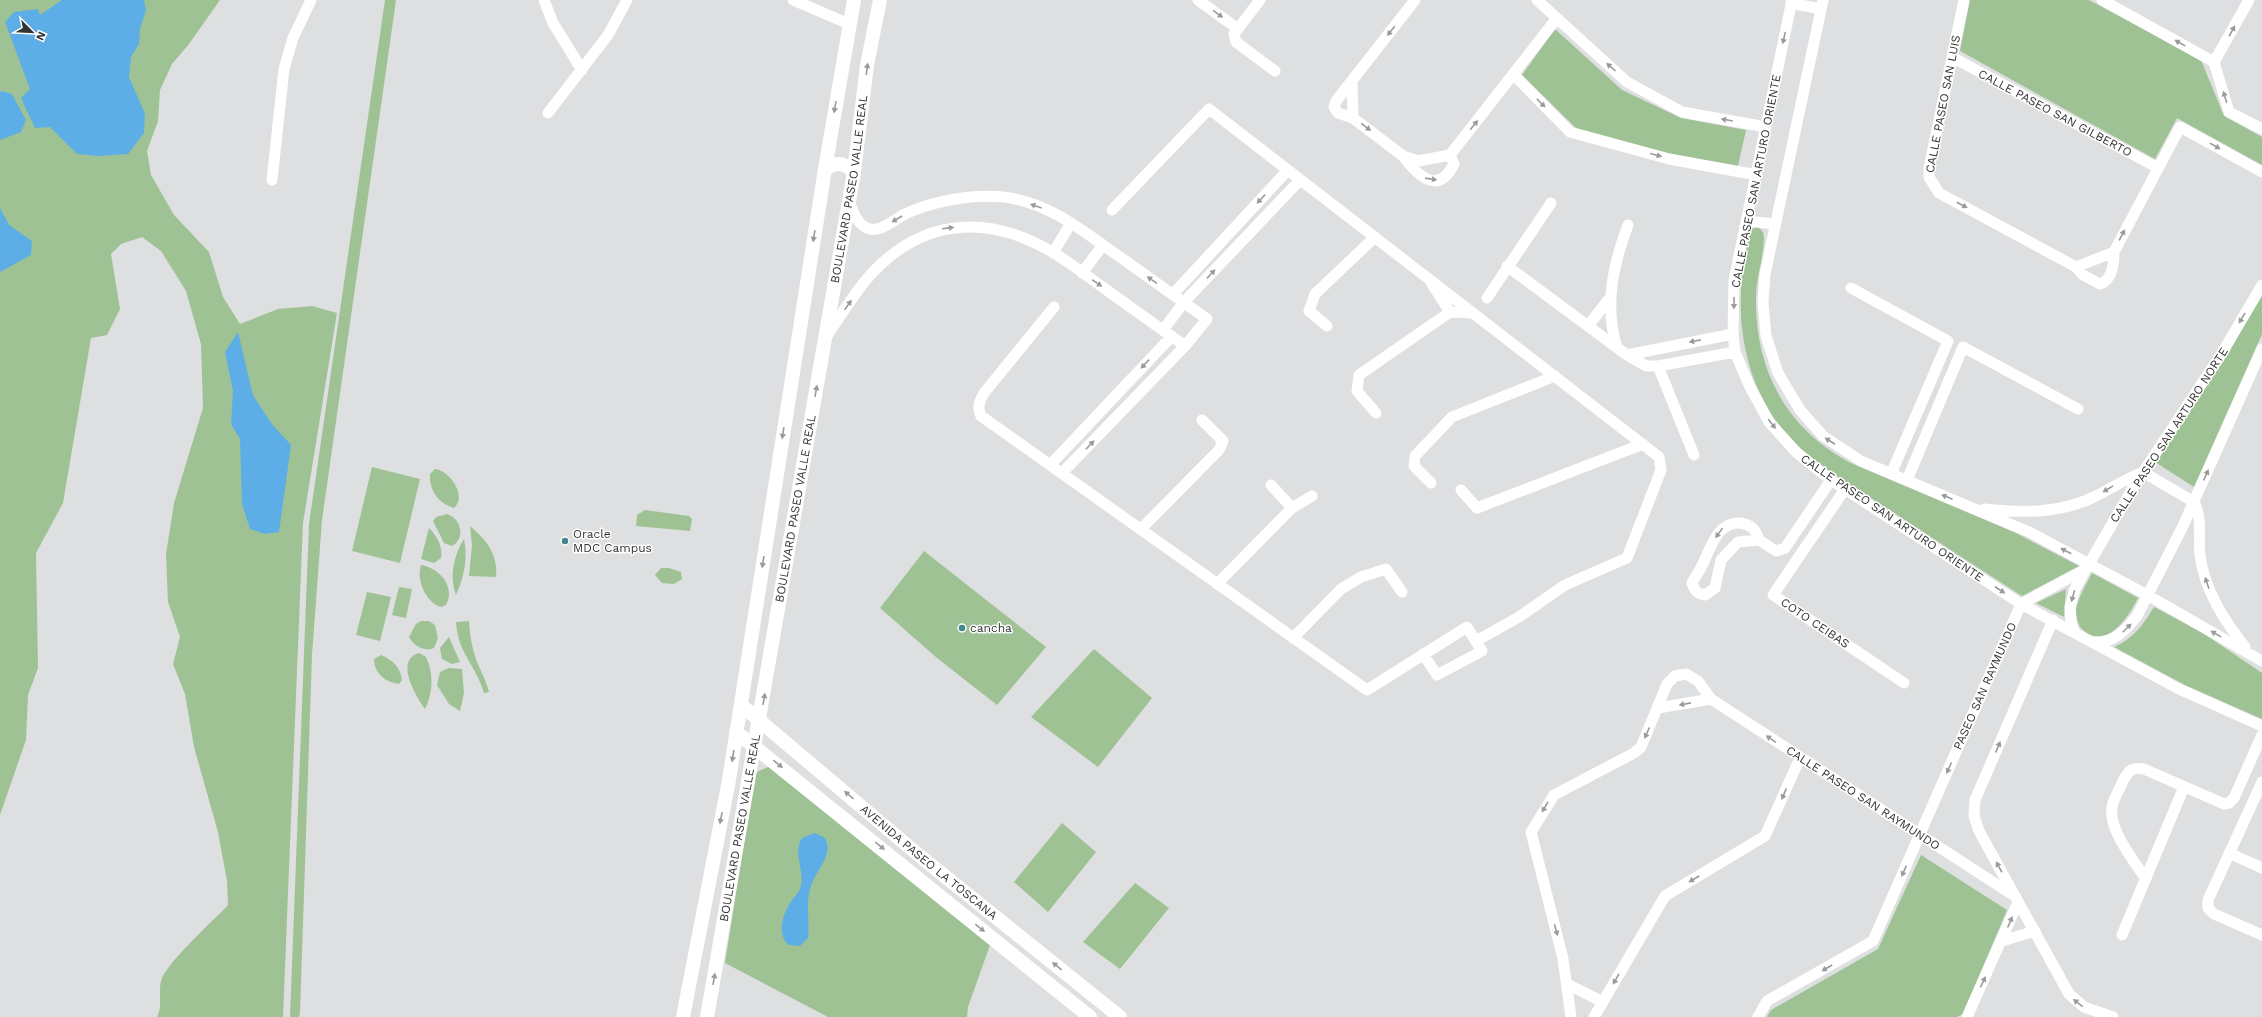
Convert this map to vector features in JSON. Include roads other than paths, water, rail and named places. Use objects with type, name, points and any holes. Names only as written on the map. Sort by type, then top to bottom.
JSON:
[{"type":"street","points":[[272,180],[284,69],[293,38],[311,0]]},
{"type":"street","points":[[544,0],[553,23],[582,70]]},
{"type":"street","points":[[548,113],[608,35],[626,0]]},
{"type":"street","points":[[793,0],[850,24]]},
{"type":"street","name":"BOULEVARD PASEO VALLE REAL","points":[[707,1017],[826,337],[854,172],[867,65],[880,0]]},
{"type":"street","points":[[1198,0],[1238,29]]},
{"type":"street","points":[[1260,0],[1234,34],[1236,42],[1275,71]]},
{"type":"street","points":[[1415,0],[1336,101],[1334,107],[1338,113],[1353,118],[1403,156],[1415,172],[1426,180],[1439,180],[1448,175],[1454,164],[1450,155]]},
{"type":"street","points":[[1537,0],[1627,82],[1682,112],[1766,127]]},
{"type":"street","name":"CALLE PASEO SAN LUIS","points":[[1964,0],[1929,168],[1931,183],[1939,193],[2076,266],[2083,275],[2096,283],[2103,283],[2114,265],[2114,252],[2180,127],[2262,172]]},
{"type":"street","points":[[2102,0],[2214,62],[2229,112],[2262,129]]},
{"type":"street","points":[[2214,62],[2249,0]]},
{"type":"street","name":"BOULEVARD PASEO VALLE REAL","points":[[683,1017],[729,780],[825,169],[850,24],[850,1]]},
{"type":"street","points":[[1791,2],[1822,4],[1765,274],[1763,303],[1766,336],[1778,373],[1800,410],[1823,436],[1861,461],[2029,532],[2088,566],[2149,596],[2262,660]]},
{"type":"street","name":"CALLE PASEO SAN ARTURO ORIENTE","points":[[1791,2],[1757,175],[1734,280],[1733,334],[1735,352],[1749,385],[1770,422],[1797,453],[1831,480],[2022,604],[2179,689],[2262,726]]},
{"type":"street","points":[[1403,156],[1418,161],[1450,155],[1557,18]]},
{"type":"street","name":"CALLE PASEO SAN GILBERTO","points":[[1952,57],[2158,168]]},
{"type":"street","points":[[1514,75],[1570,132],[1669,158],[1757,175]]},
{"type":"street","points":[[1352,81],[1353,118]]},
{"type":"street","points":[[1112,210],[1209,110],[1427,276],[1659,457],[1661,470],[1627,558],[1566,585],[1519,617],[1476,641]]},
{"type":"street","points":[[825,169],[835,164],[842,163],[854,172]]},
{"type":"street","points":[[1173,294],[1288,170]]},
{"type":"street","points":[[1162,330],[1184,302],[1300,180]]},
{"type":"street","points":[[849,201],[858,222],[868,229],[879,228],[906,214],[941,202],[988,198],[1021,200],[1046,209],[1071,223],[1207,319],[1186,346],[1062,473]]},
{"type":"street","points":[[1487,298],[1507,266],[1551,203]]},
{"type":"street","points":[[1747,221],[1775,224]]},
{"type":"street","points":[[1053,253],[1071,223]]},
{"type":"street","points":[[1617,348],[1611,321],[1609,299],[1610,285],[1628,225]]},
{"type":"street","points":[[826,337],[878,266],[918,237],[944,228],[969,227],[999,230],[1053,253],[1186,346]]},
{"type":"street","points":[[1326,326],[1309,311],[1315,294],[1375,237]]},
{"type":"street","points":[[1082,273],[1103,245]]},
{"type":"street","points":[[2076,266],[2114,252]]},
{"type":"street","points":[[1507,266],[1617,348],[1646,366],[1658,366],[1735,352]]},
{"type":"street","points":[[1427,276],[1450,312]]},
{"type":"street","name":"CALLE PASEO SAN ARTURO NORTE","points":[[2074,632],[2071,621],[2070,607],[2075,589],[2142,472],[2222,353],[2262,284]]},
{"type":"street","points":[[1851,288],[1948,340],[1891,474]]},
{"type":"street","points":[[1588,326],[1609,299]]},
{"type":"street","points":[[1054,307],[984,393],[979,403],[978,410],[981,416],[1366,690],[1423,654],[1467,627],[1482,651],[1437,675],[1423,654]]},
{"type":"street","points":[[1376,413],[1357,391],[1359,375],[1450,312],[1473,313]]},
{"type":"street","points":[[1627,355],[1733,334]]},
{"type":"street","points":[[1050,464],[1172,336]]},
{"type":"street","points":[[1907,480],[1963,347],[2078,409]]},
{"type":"street","points":[[2093,642],[2105,642],[2127,629],[2149,596],[2194,502],[2262,349]]},
{"type":"street","points":[[1658,366],[1694,455]]},
{"type":"street","points":[[1431,483],[1414,466],[1415,456],[1452,417],[1555,376]]},
{"type":"street","points":[[1141,529],[1219,450],[1223,441],[1202,420]]},
{"type":"street","points":[[1461,490],[1477,508],[1643,444]]},
{"type":"street","points":[[1973,508],[2015,512],[2054,510],[2096,496],[2142,472],[2194,502],[2200,519],[2200,557],[2209,588],[2221,614],[2249,652]]},
{"type":"street","points":[[1759,540],[1756,531],[1750,526],[1731,523],[1725,526],[1718,532],[1692,583],[1694,590],[1699,595],[1705,595],[1715,588],[1721,560],[1732,546],[1743,540],[1759,540],[1776,551],[1785,548],[1831,480]]},
{"type":"street","points":[[1271,485],[1292,508]]},
{"type":"street","name":"COTO CEIBAS","points":[[1846,489],[1773,595],[1904,683]]},
{"type":"street","points":[[1217,584],[1292,508],[1312,496]]},
{"type":"street","points":[[2022,604],[2088,566]]},
{"type":"street","points":[[1293,638],[1341,589],[1361,577],[1386,569],[1402,592]]},
{"type":"street","name":"PASEO SAN RAYMUNDO","points":[[1758,1017],[1767,1001],[1873,941],[2022,604]]},
{"type":"street","name":"CALLE PASEO SAN RAYMUNDO","points":[[2053,620],[1973,807],[1979,831],[2073,1000],[2084,1007],[2114,1017]]},
{"type":"street","name":"CALLE PASEO SAN RAYMUNDO","points":[[1571,1017],[1563,959],[1531,836],[1532,829],[1554,795],[1638,751],[1668,684],[1675,676],[1686,674],[1698,681],[1711,699],[2017,900]]},
{"type":"street","points":[[1658,708],[1711,699]]},
{"type":"street","name":"AVENIDA PASEO LA TOSCANA","points":[[741,704],[921,857],[1120,1017]]},
{"type":"street","name":"AVENIDA PASEO LA TOSCANA","points":[[736,732],[755,745],[910,870],[1088,1016]]},
{"type":"street","points":[[2146,879],[2127,851],[2113,822],[2112,807],[2127,772],[2135,768],[2144,769],[2224,804],[2230,803],[2234,798],[2262,735]]},
{"type":"street","points":[[1594,1017],[1665,896],[1765,836],[1800,758]]},
{"type":"street","points":[[2262,782],[2208,900],[2208,908],[2214,914],[2262,935]]},
{"type":"street","points":[[2122,935],[2184,787]]},
{"type":"street","points":[[2230,853],[2262,868]]},
{"type":"street","points":[[910,870],[918,866],[921,857]]},
{"type":"street","points":[[1967,1017],[2002,941],[2017,900]]},
{"type":"street","points":[[2002,941],[2035,931]]},
{"type":"street","points":[[1059,992],[1062,986],[1072,979]]},
{"type":"street","points":[[1566,984],[1603,1002]]},
{"type":"street","points":[[1088,1016],[1099,1000]]},
{"type":"water","points":[[62,0],[144,0],[146,10],[140,29],[139,44],[131,57],[129,77],[145,114],[144,133],[128,154],[98,156],[77,154],[50,127],[35,128],[21,98],[30,89],[5,22],[14,12],[38,9],[40,15]]},
{"type":"water","points":[[2,91],[12,94],[26,120],[21,132],[0,140],[0,92]]},
{"type":"water","points":[[0,208],[9,225],[32,241],[31,255],[0,272]]},
{"type":"water","points":[[238,332],[253,395],[271,423],[291,445],[279,532],[265,534],[250,529],[242,504],[240,439],[231,424],[233,391],[225,352]]},
{"type":"water","points":[[815,833],[825,838],[827,850],[826,856],[813,880],[809,893],[808,938],[800,946],[789,945],[783,936],[782,926],[786,910],[800,889],[801,876],[798,850],[799,844],[802,838]]},
{"type":"place","name":"Oracle MDC Campus","points":[[565,541]]},
{"type":"place","name":"cancha","points":[[962,628]]}]
